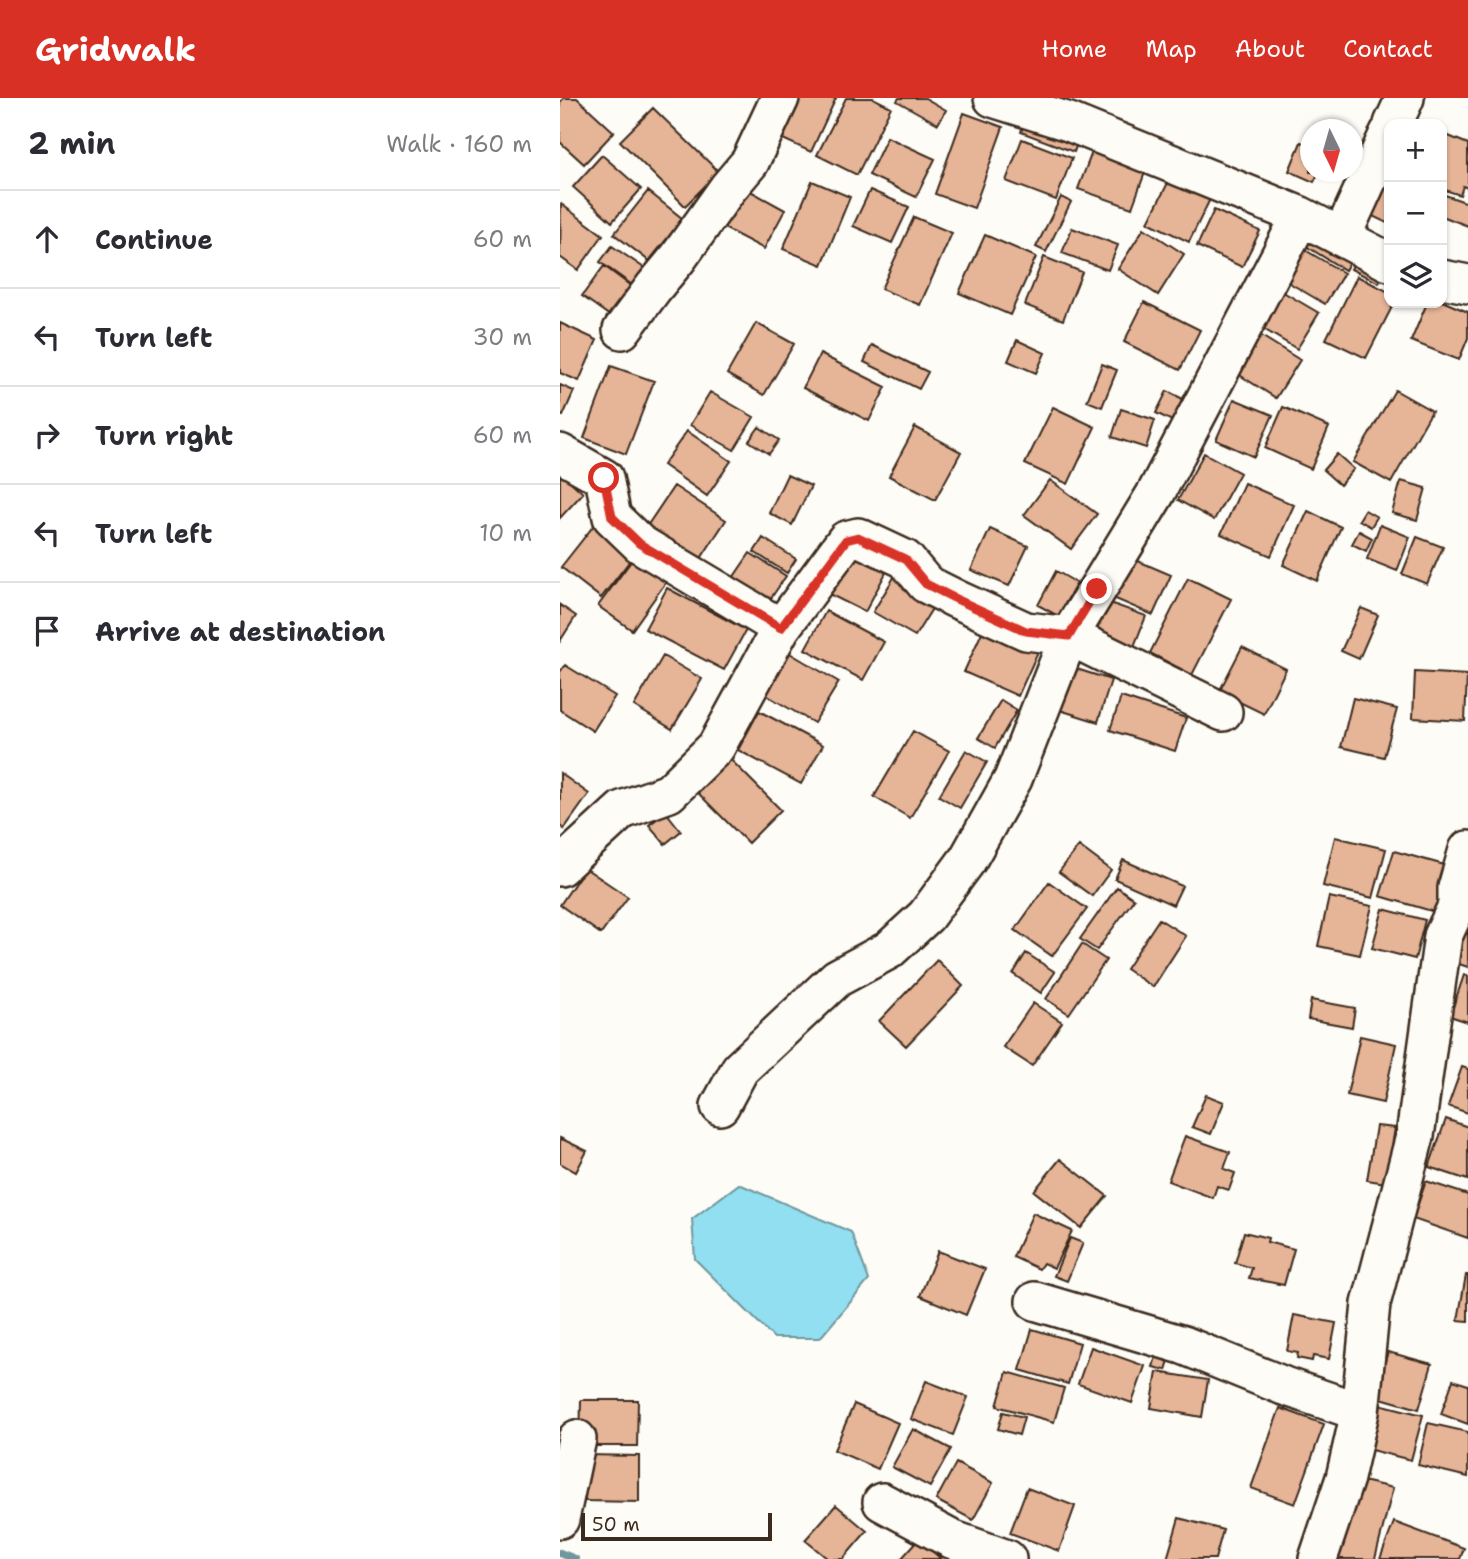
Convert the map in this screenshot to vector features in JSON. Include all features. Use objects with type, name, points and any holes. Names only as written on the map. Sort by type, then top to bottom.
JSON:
[{"type":"street","points":[[622,330],[750,162],[780,98]]},
{"type":"street","points":[[993,98],[1069,122],[1301,216],[1384,259]]},
{"type":"street","points":[[1395,119],[1405,98]]},
{"type":"street","points":[[1342,236],[1384,144]]},
{"type":"street","points":[[720,1106],[740,1069],[837,978],[889,950],[926,916],[968,859],[1013,779],[1069,636],[1156,493],[1301,216]]},
{"type":"street","points":[[1447,280],[1468,284]]},
{"type":"street","points":[[560,453],[604,478],[612,517],[640,544],[781,628]]},
{"type":"street","points":[[560,867],[622,810],[669,793],[716,747],[781,628],[846,540],[858,537],[905,559],[926,584],[956,599],[1026,631],[1069,636],[1223,712]]},
{"type":"street","points":[[1318,1559],[1345,1478],[1360,1412],[1371,1304],[1415,1136],[1443,936],[1457,906],[1457,888],[1468,850]]},
{"type":"street","points":[[1035,1301],[1183,1345],[1284,1386],[1360,1412]]},
{"type":"street","points":[[560,1519],[576,1439]]},
{"type":"street","points":[[882,1502],[951,1539],[1007,1559]]},
{"type":"water","points":[[739,1184],[851,1232],[869,1280],[820,1338],[774,1338],[695,1259],[692,1219]]},
{"type":"building","points":[[564,98],[577,98],[614,132],[584,164],[560,142],[560,102]]},
{"type":"building","points":[[789,98],[836,98],[811,152],[772,134]]},
{"type":"building","points":[[846,98],[873,98],[891,107],[857,175],[817,155]]},
{"type":"building","points":[[899,98],[925,98],[946,110],[938,124],[897,101]]},
{"type":"building","points":[[653,108],[719,172],[685,206],[620,141]]},
{"type":"building","points":[[964,113],[1003,127],[974,208],[935,194]]},
{"type":"building","points":[[1027,116],[1080,135],[1074,152],[1021,132]]},
{"type":"building","points":[[1447,135],[1468,144],[1468,188],[1463,186],[1460,195],[1447,191]]},
{"type":"building","points":[[887,137],[935,159],[916,197],[869,175]]},
{"type":"building","points":[[1022,139],[1072,158],[1056,200],[1006,181]]},
{"type":"building","points":[[1095,144],[1148,164],[1132,208],[1078,189]]},
{"type":"building","points":[[1300,144],[1300,176],[1289,171]]},
{"type":"building","points":[[1384,154],[1384,222],[1358,209]]},
{"type":"building","points":[[602,155],[641,189],[612,222],[573,187]]},
{"type":"building","points":[[1174,171],[1214,191],[1189,242],[1148,222]]},
{"type":"building","points":[[812,181],[850,197],[822,265],[783,249]]},
{"type":"building","points":[[745,188],[785,210],[764,249],[724,228]]},
{"type":"building","points":[[870,190],[909,207],[892,243],[853,226]]},
{"type":"building","points":[[648,191],[683,219],[649,261],[614,234]]},
{"type":"building","points":[[1447,196],[1468,203],[1468,226],[1447,218]]},
{"type":"building","points":[[1061,197],[1071,202],[1046,252],[1036,247]]},
{"type":"building","points":[[561,204],[603,235],[578,270],[560,257]]},
{"type":"building","points":[[1214,210],[1260,231],[1242,267],[1197,246]]},
{"type":"building","points":[[914,217],[952,233],[920,305],[881,289]]},
{"type":"building","points":[[1307,224],[1355,253],[1345,270],[1296,240]]},
{"type":"building","points":[[1072,228],[1118,245],[1108,270],[1062,253]]},
{"type":"building","points":[[1144,228],[1184,254],[1158,295],[1118,269]]},
{"type":"building","points":[[985,235],[1036,257],[1010,315],[959,293]]},
{"type":"building","points":[[612,246],[647,270],[635,287],[600,262]]},
{"type":"building","points":[[1300,247],[1344,273],[1325,304],[1281,278]]},
{"type":"building","points":[[1359,254],[1384,266],[1384,274],[1379,283],[1351,269]]},
{"type":"building","points":[[1044,257],[1082,272],[1063,320],[1025,305]]},
{"type":"building","points":[[604,266],[635,289],[613,318],[582,296]]},
{"type":"building","points":[[1357,276],[1384,290],[1384,308],[1391,308],[1366,358],[1326,339]]},
{"type":"building","points":[[1273,286],[1319,313],[1297,349],[1252,322]]},
{"type":"building","points":[[1144,302],[1200,330],[1180,370],[1124,342]]},
{"type":"building","points":[[1447,303],[1468,312],[1468,338],[1459,360],[1411,341],[1425,308],[1447,308]]},
{"type":"building","points":[[560,323],[597,340],[579,381],[560,373]]},
{"type":"building","points":[[756,323],[794,344],[764,395],[727,374]]},
{"type":"building","points":[[1255,332],[1300,360],[1276,398],[1230,369]]},
{"type":"building","points":[[1017,340],[1045,353],[1036,373],[1008,361]]},
{"type":"building","points":[[872,345],[928,372],[919,389],[864,362]]},
{"type":"building","points":[[820,354],[886,387],[869,421],[803,388]]},
{"type":"building","points":[[1102,364],[1117,370],[1102,407],[1087,401]]},
{"type":"building","points":[[611,366],[654,381],[626,454],[584,438]]},
{"type":"building","points":[[560,385],[574,391],[563,416],[560,415]]},
{"type":"building","points":[[1395,390],[1432,411],[1391,483],[1353,462]]},
{"type":"building","points":[[1167,391],[1185,400],[1174,422],[1156,413]]},
{"type":"building","points":[[710,392],[754,417],[734,450],[690,425]]},
{"type":"building","points":[[1234,399],[1273,415],[1254,457],[1216,440]]},
{"type":"building","points":[[1053,407],[1095,427],[1068,484],[1025,464]]},
{"type":"building","points":[[1283,407],[1329,427],[1311,469],[1265,448]]},
{"type":"building","points":[[1121,409],[1155,420],[1146,448],[1112,437]]},
{"type":"building","points":[[759,427],[779,440],[769,454],[749,441]]},
{"type":"building","points":[[915,427],[961,452],[935,500],[889,476]]},
{"type":"building","points":[[687,431],[731,461],[707,496],[663,465]]},
{"type":"building","points":[[1204,453],[1240,473],[1214,520],[1178,500]]},
{"type":"building","points":[[1337,454],[1354,469],[1340,485],[1323,470]]},
{"type":"building","points":[[560,472],[583,493],[560,518]]},
{"type":"building","points":[[787,475],[811,486],[792,525],[769,513]]},
{"type":"building","points":[[1050,480],[1097,514],[1071,549],[1024,515]]},
{"type":"building","points":[[1401,481],[1426,488],[1417,520],[1392,513]]},
{"type":"building","points":[[1244,483],[1294,505],[1271,556],[1221,534]]},
{"type":"building","points":[[674,486],[726,520],[696,566],[643,532]]},
{"type":"building","points":[[1365,510],[1377,517],[1371,527],[1359,520]]},
{"type":"building","points":[[1308,511],[1341,527],[1317,581],[1283,565]]},
{"type":"building","points":[[595,524],[635,554],[601,598],[561,567]]},
{"type":"building","points":[[1380,525],[1410,537],[1397,571],[1367,559]]},
{"type":"building","points":[[990,529],[1028,546],[1009,586],[971,570]]},
{"type":"building","points":[[1359,531],[1372,538],[1366,551],[1352,544]]},
{"type":"building","points":[[1417,537],[1443,547],[1427,584],[1402,574]]},
{"type":"building","points":[[763,538],[796,559],[787,573],[754,552]]},
{"type":"building","points":[[848,546],[889,567],[865,612],[825,592]]},
{"type":"building","points":[[638,552],[671,575],[632,630],[598,606]]},
{"type":"building","points":[[750,553],[786,576],[769,601],[733,578]]},
{"type":"building","points":[[1124,555],[1171,575],[1153,615],[1106,595]]},
{"type":"building","points":[[1056,571],[1077,583],[1058,616],[1038,605]]},
{"type":"building","points":[[896,574],[938,599],[915,636],[873,612]]},
{"type":"building","points":[[1188,578],[1231,599],[1192,675],[1150,653]]},
{"type":"building","points":[[667,588],[746,630],[724,670],[645,629]]},
{"type":"building","points":[[1099,599],[1146,616],[1131,654],[1085,637]]},
{"type":"building","points":[[560,605],[576,616],[560,641]]},
{"type":"building","points":[[1361,608],[1378,615],[1359,659],[1341,651]]},
{"type":"building","points":[[826,611],[884,642],[863,680],[805,649]]},
{"type":"building","points":[[987,621],[1041,645],[1018,696],[964,672]]},
{"type":"building","points":[[1242,647],[1286,669],[1264,714],[1219,692]]},
{"type":"building","points":[[781,648],[839,682],[814,723],[756,689]]},
{"type":"building","points":[[663,656],[702,679],[672,729],[634,706]]},
{"type":"building","points":[[1061,664],[1111,680],[1098,722],[1047,706]]},
{"type":"building","points":[[565,665],[615,696],[593,731],[560,710],[560,672]]},
{"type":"building","points":[[1415,672],[1467,675],[1465,721],[1413,718]]},
{"type":"building","points":[[1121,697],[1186,718],[1175,751],[1110,730]]},
{"type":"building","points":[[1353,698],[1397,709],[1384,757],[1341,747]]},
{"type":"building","points":[[1001,700],[1017,710],[995,748],[978,738]]},
{"type":"building","points":[[759,711],[823,745],[801,784],[738,750]]},
{"type":"building","points":[[913,731],[949,751],[910,818],[874,797]]},
{"type":"building","points":[[966,750],[987,762],[960,808],[939,796]]},
{"type":"building","points":[[723,752],[781,810],[748,843],[690,785]]},
{"type":"building","points":[[560,773],[589,794],[564,829],[560,826]]},
{"type":"building","points":[[666,812],[681,831],[665,844],[649,825]]},
{"type":"building","points":[[1335,837],[1386,849],[1373,898],[1323,886]]},
{"type":"building","points":[[1079,846],[1111,870],[1092,896],[1059,872]]},
{"type":"building","points":[[1394,851],[1448,866],[1435,912],[1380,896]]},
{"type":"building","points":[[1123,860],[1182,886],[1173,905],[1115,879]]},
{"type":"building","points":[[585,868],[628,897],[601,934],[560,905]]},
{"type":"building","points":[[1049,882],[1087,909],[1052,956],[1015,930]]},
{"type":"building","points":[[1117,887],[1134,899],[1097,950],[1080,939]]},
{"type":"building","points":[[1329,897],[1372,906],[1360,955],[1318,946]]},
{"type":"building","points":[[1383,909],[1425,920],[1415,959],[1372,948]]},
{"type":"building","points":[[1468,913],[1468,967],[1447,960]]},
{"type":"building","points":[[1159,919],[1186,936],[1153,987],[1126,969]]},
{"type":"building","points":[[1082,944],[1106,960],[1069,1014],[1046,999]]},
{"type":"building","points":[[1026,953],[1055,972],[1041,993],[1013,974]]},
{"type":"building","points":[[937,960],[963,986],[906,1046],[879,1021]]},
{"type":"building","points":[[1464,975],[1468,976],[1468,1022],[1450,1016]]},
{"type":"building","points":[[1311,1000],[1355,1008],[1352,1027],[1308,1019]]},
{"type":"building","points":[[1033,1003],[1062,1022],[1032,1066],[1003,1047]]},
{"type":"building","points":[[1360,1036],[1396,1044],[1383,1103],[1347,1095]]},
{"type":"building","points":[[1462,1067],[1468,1069],[1468,1113],[1448,1106]]},
{"type":"building","points":[[1206,1095],[1224,1102],[1211,1134],[1192,1127]]},
{"type":"building","points":[[1446,1119],[1468,1127],[1468,1180],[1429,1167]]},
{"type":"building","points":[[1376,1126],[1395,1128],[1386,1183],[1367,1180]]},
{"type":"building","points":[[1185,1136],[1230,1152],[1224,1169],[1235,1173],[1229,1190],[1217,1186],[1213,1198],[1168,1181]]},
{"type":"building","points":[[560,1138],[587,1151],[576,1172],[560,1163]]},
{"type":"building","points":[[1060,1159],[1107,1196],[1081,1228],[1034,1191]]},
{"type":"building","points":[[1426,1181],[1468,1195],[1468,1238],[1413,1219]]},
{"type":"building","points":[[1033,1213],[1072,1231],[1054,1268],[1043,1263],[1039,1269],[1013,1257]]},
{"type":"building","points":[[1244,1232],[1294,1249],[1284,1285],[1249,1278],[1252,1268],[1235,1263]]},
{"type":"building","points":[[1070,1238],[1083,1243],[1067,1281],[1054,1276]]},
{"type":"building","points":[[938,1251],[985,1269],[966,1315],[920,1296]]},
{"type":"building","points":[[1468,1275],[1468,1321],[1458,1320]]},
{"type":"building","points":[[1294,1315],[1336,1323],[1329,1359],[1313,1356],[1312,1361],[1297,1358],[1298,1353],[1287,1351]]},
{"type":"building","points":[[1032,1329],[1080,1343],[1068,1384],[1020,1370]]},
{"type":"building","points":[[1091,1347],[1145,1366],[1132,1403],[1078,1384]]},
{"type":"building","points":[[1158,1350],[1171,1354],[1166,1370],[1153,1367]]},
{"type":"building","points":[[1388,1352],[1432,1364],[1419,1409],[1374,1396]]},
{"type":"building","points":[[1007,1372],[1064,1388],[1054,1422],[997,1406]]},
{"type":"building","points":[[1157,1372],[1208,1380],[1202,1417],[1151,1408]]},
{"type":"building","points":[[1453,1380],[1468,1385],[1468,1424],[1441,1414]]},
{"type":"building","points":[[926,1381],[968,1397],[953,1435],[911,1419]]},
{"type":"building","points":[[581,1400],[638,1400],[637,1446],[580,1446]]},
{"type":"building","points":[[1375,1403],[1423,1415],[1411,1460],[1363,1448]]},
{"type":"building","points":[[854,1404],[898,1423],[878,1469],[834,1450]]},
{"type":"building","points":[[1280,1408],[1324,1424],[1295,1504],[1251,1488]]},
{"type":"building","points":[[1003,1412],[1024,1417],[1019,1435],[998,1429]]},
{"type":"building","points":[[1428,1423],[1468,1432],[1468,1477],[1418,1465]]},
{"type":"building","points":[[913,1429],[951,1449],[930,1487],[892,1467]]},
{"type":"building","points":[[586,1455],[639,1456],[639,1502],[585,1501]]},
{"type":"building","points":[[956,1463],[993,1483],[973,1520],[936,1500]]},
{"type":"building","points":[[1358,1480],[1393,1488],[1375,1559],[1337,1559]]},
{"type":"building","points":[[1027,1488],[1075,1506],[1059,1551],[1010,1533]]},
{"type":"building","points":[[836,1505],[867,1531],[843,1559],[828,1559],[805,1540]]},
{"type":"building","points":[[1179,1518],[1223,1530],[1215,1559],[1167,1559]]},
{"type":"building","points":[[1394,1522],[1464,1548],[1460,1559],[1380,1559]]},
{"type":"building","points":[[919,1539],[941,1559],[901,1559]]},
{"type":"waterway","points":[[560,1553],[575,1559]]},
{"type":"route","points":[[604,478],[612,517],[640,544],[781,628],[846,540],[858,537],[905,559],[926,584],[1026,631],[1069,636],[1097,589]]}]
